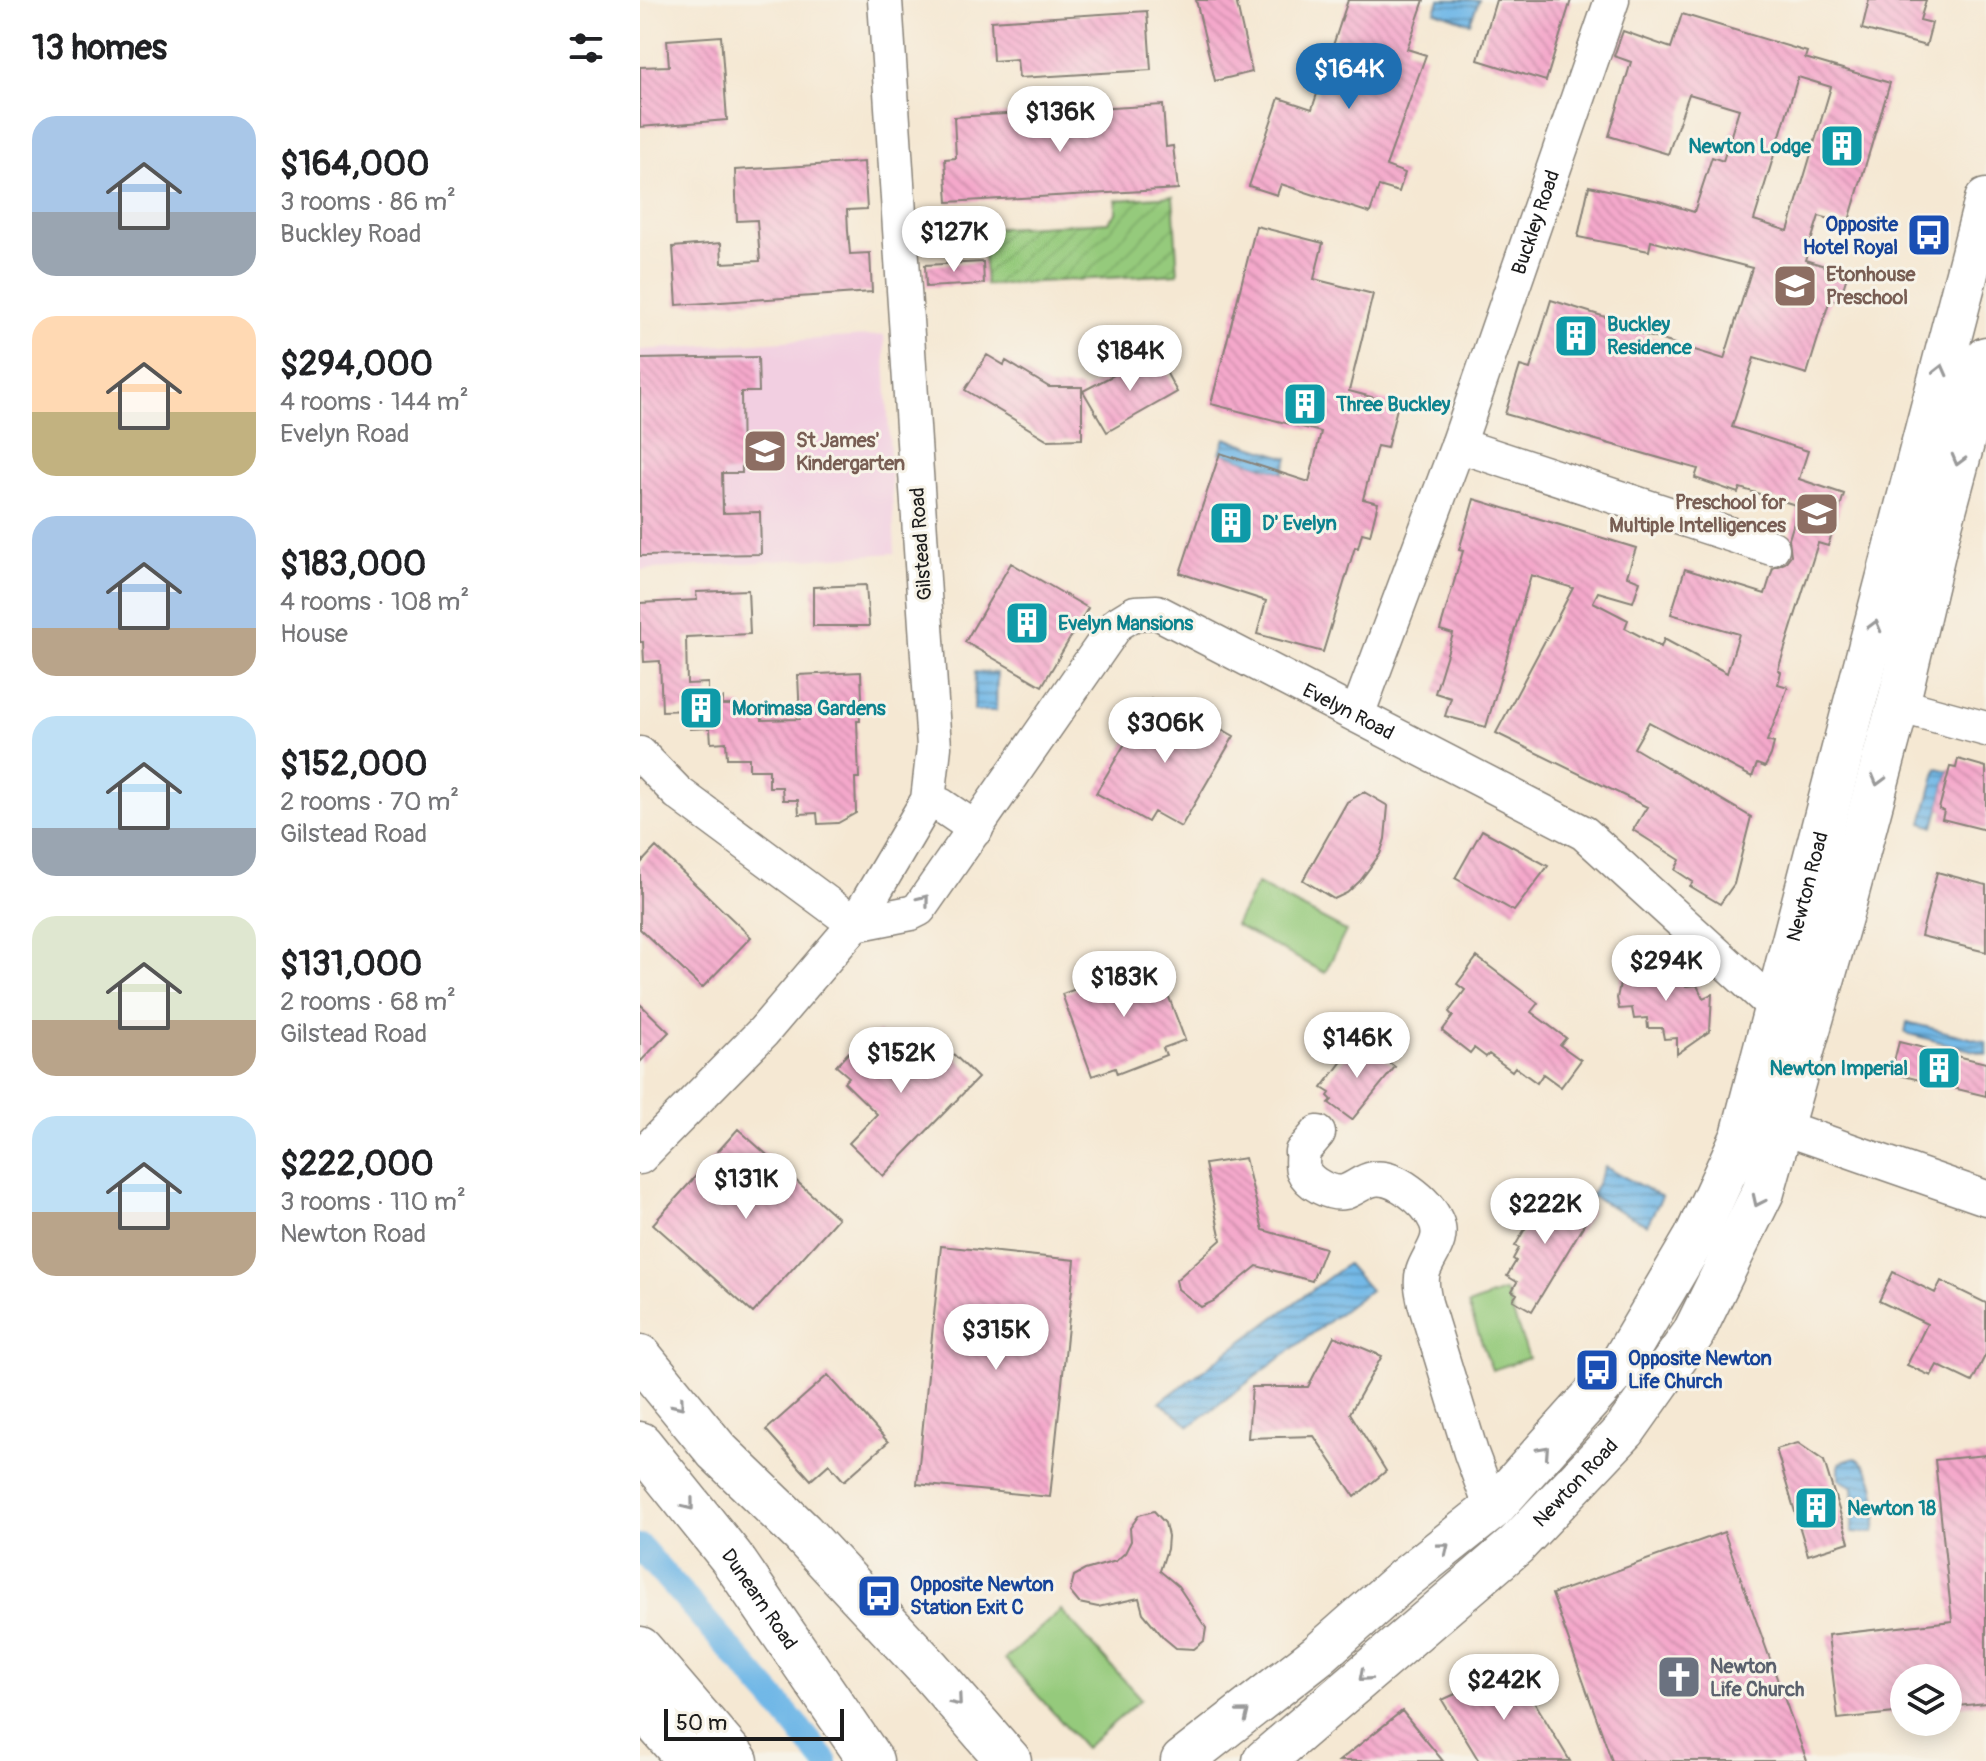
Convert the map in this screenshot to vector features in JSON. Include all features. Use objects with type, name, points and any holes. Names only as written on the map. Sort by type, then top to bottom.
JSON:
[{"type":"highway","points":[[640,1357],[717,1451],[823,1556],[1004,1753]]},
{"type":"highway","name":"Dunearn Road","points":[[640,1444],[731,1557],[871,1761]]},
{"type":"highway","points":[[640,1649],[736,1761]]},
{"type":"highway","points":[[640,1704],[690,1761]]},
{"type":"main road","name":"Newton Road","points":[[1182,1761],[1318,1655],[1404,1579],[1492,1509],[1619,1367],[1695,1238],[1794,1015],[1826,897],[1986,200]]},
{"type":"main road","name":"Newton Road","points":[[1826,897],[1898,705],[1939,532],[1986,358]]},
{"type":"main road","name":"Newton Road","points":[[1264,1761],[1516,1545],[1625,1430],[1693,1334],[1763,1192],[1782,1127],[1794,1015]]},
{"type":"street","name":"Gilstead Road","points":[[640,1157],[763,1032],[855,924],[928,800],[934,747],[885,0]]},
{"type":"street","name":"Buckley Road","points":[[1357,715],[1458,445],[1612,0]]},
{"type":"street","points":[[1458,445],[1772,548]]},
{"type":"street","name":"Evelyn Road","points":[[976,829],[1117,624],[1135,613],[1157,612],[1584,833],[1794,1015]]},
{"type":"street","points":[[1898,705],[1986,729]]},
{"type":"street","points":[[640,754],[678,793],[855,924],[919,909],[976,829],[928,800]]},
{"type":"street","points":[[1782,1127],[1986,1198]]},
{"type":"street","points":[[1318,1133],[1302,1152],[1303,1170],[1313,1183],[1330,1192],[1344,1192],[1372,1179],[1389,1179],[1401,1183],[1436,1221],[1438,1240],[1423,1271],[1425,1303],[1471,1453],[1492,1509]]},
{"type":"shaded area","name":"St James' Kindergarten","points":[[884,335],[895,553],[640,570],[640,350]]},
{"type":"green space","points":[[1173,196],[1178,274],[986,285],[983,246],[968,247],[967,230],[1108,222],[1116,213],[1116,200]]},
{"type":"green space","points":[[1257,884],[1346,931],[1325,973],[1235,925]]},
{"type":"green space","points":[[1505,1291],[1529,1358],[1492,1370],[1468,1305]]},
{"type":"green space","points":[[1061,1610],[1141,1699],[1085,1748],[1005,1659]]},
{"type":"water","points":[[1439,0],[1479,0],[1470,23],[1435,11]]},
{"type":"water","points":[[1225,438],[1288,458],[1283,473],[1220,453]]},
{"type":"water","points":[[975,672],[997,673],[996,711],[974,711]]},
{"type":"water","points":[[1937,768],[1949,771],[1934,827],[1922,823]]},
{"type":"water","points":[[1907,1022],[1986,1042],[1986,1054],[1905,1033]]},
{"type":"water","points":[[1605,1167],[1662,1197],[1647,1225],[1591,1196]]},
{"type":"water","points":[[1347,1264],[1370,1290],[1190,1426],[1160,1402]]},
{"type":"water","points":[[1855,1458],[1863,1464],[1873,1481],[1877,1502],[1874,1533],[1852,1532],[1853,1487],[1839,1479],[1839,1463]]},
{"type":"building","points":[[1196,0],[1236,0],[1252,72],[1215,81]]},
{"type":"building","points":[[1348,0],[1424,0],[1407,49],[1426,55],[1386,166],[1405,173],[1399,192],[1379,186],[1370,213],[1281,184],[1277,195],[1249,186],[1279,98],[1312,109]]},
{"type":"building","points":[[1496,0],[1571,0],[1546,81],[1478,60]]},
{"type":"building","points":[[1869,0],[1926,0],[1920,20],[1932,23],[1926,46],[1862,29]]},
{"type":"building","points":[[1147,11],[1151,70],[1019,78],[1017,59],[993,61],[991,21]]},
{"type":"building","points":[[1682,14],[1807,52],[1805,58],[1890,83],[1848,224],[1819,216],[1805,260],[1848,273],[1839,302],[1830,299],[1807,374],[1754,358],[1732,427],[1808,451],[1799,479],[1844,494],[1828,546],[1818,543],[1778,670],[1781,672],[1778,684],[1788,687],[1767,741],[1774,743],[1771,755],[1765,767],[1757,764],[1752,777],[1649,722],[1634,748],[1751,817],[1734,884],[1720,904],[1690,886],[1693,882],[1675,870],[1680,860],[1633,830],[1647,807],[1496,733],[1573,588],[1531,575],[1486,727],[1445,716],[1451,698],[1435,693],[1453,634],[1440,630],[1463,551],[1459,550],[1474,499],[1636,548],[1627,576],[1640,581],[1633,602],[1598,592],[1593,602],[1628,620],[1625,628],[1661,647],[1664,639],[1727,673],[1739,634],[1671,614],[1685,569],[1765,594],[1773,568],[1785,563],[1791,555],[1789,539],[1799,506],[1740,488],[1738,493],[1695,478],[1698,469],[1505,414],[1520,366],[1530,369],[1551,300],[1618,321],[1616,326],[1724,359],[1752,268],[1651,241],[1649,251],[1578,237],[1589,186],[1694,212],[1712,157],[1723,161],[1739,109],[1689,94],[1668,154],[1609,136],[1631,62],[1614,56],[1623,31],[1671,48]],"holes":[[[1798,77],[1831,87],[1788,231],[1754,220]]]},
{"type":"building","points":[[721,36],[727,120],[640,127],[640,67],[669,66],[667,40]]},
{"type":"building","points":[[1163,105],[1166,147],[1173,146],[1178,189],[948,202],[945,159],[956,158],[954,117]]},
{"type":"building","points":[[864,162],[867,209],[847,210],[848,231],[850,254],[870,253],[872,292],[677,305],[673,247],[721,243],[722,263],[760,261],[757,220],[737,221],[735,170]]},
{"type":"building","points":[[1256,226],[1323,243],[1314,279],[1373,294],[1349,391],[1398,404],[1387,448],[1377,446],[1363,499],[1378,503],[1370,535],[1362,533],[1358,548],[1355,547],[1323,652],[1257,634],[1266,601],[1180,573],[1220,453],[1309,482],[1321,432],[1211,404]]},
{"type":"building","points":[[983,262],[984,284],[926,287],[925,265]]},
{"type":"building","points":[[987,355],[1004,365],[1006,361],[1049,387],[1082,387],[1082,439],[1048,440],[965,390]]},
{"type":"building","points":[[758,357],[759,392],[741,392],[742,473],[722,473],[723,513],[760,512],[761,554],[640,556],[640,359]]},
{"type":"building","points":[[1159,359],[1177,392],[1107,432],[1083,391],[1139,362],[1142,369]]},
{"type":"building","name":"Evelyn Mansions","points":[[1011,563],[1088,608],[1042,686],[965,642]]},
{"type":"building","points":[[866,585],[869,626],[813,626],[813,587]]},
{"type":"building","name":"Morimasa Gardens","points":[[748,590],[750,634],[686,637],[687,684],[708,683],[708,699],[723,698],[723,705],[741,705],[742,716],[762,715],[762,720],[800,719],[798,675],[861,672],[856,813],[838,823],[818,824],[817,813],[799,814],[798,800],[783,800],[782,787],[769,787],[769,770],[749,770],[749,758],[727,758],[726,742],[711,743],[710,728],[690,729],[689,710],[662,711],[660,661],[644,662],[643,642],[640,642],[640,603],[697,600],[696,592]]},
{"type":"building","points":[[1151,699],[1188,721],[1193,713],[1234,736],[1181,827],[1154,812],[1148,822],[1096,793]]},
{"type":"building","points":[[1958,759],[1986,767],[1986,830],[1942,819],[1944,811],[1939,809],[1950,767],[1956,768]]},
{"type":"building","points":[[1364,792],[1388,806],[1385,839],[1380,854],[1360,881],[1347,893],[1334,899],[1303,880],[1347,802]]},
{"type":"building","points":[[1482,830],[1548,866],[1514,911],[1455,878]]},
{"type":"building","points":[[656,847],[751,937],[702,988],[640,929],[640,864]]},
{"type":"building","points":[[1937,872],[1986,885],[1986,952],[1921,936]]},
{"type":"building","points":[[1477,957],[1538,1003],[1531,1012],[1566,1038],[1560,1045],[1581,1060],[1561,1087],[1543,1074],[1537,1083],[1515,1067],[1512,1071],[1489,1054],[1486,1057],[1474,1048],[1470,1053],[1442,1031],[1453,1016],[1449,1012],[1465,990],[1457,984]]},
{"type":"building","points":[[1654,957],[1657,967],[1668,966],[1671,976],[1682,975],[1686,986],[1697,985],[1703,998],[1712,994],[1710,1031],[1677,1054],[1677,1038],[1664,1039],[1662,1028],[1648,1028],[1647,1018],[1634,1019],[1632,1008],[1619,1009],[1617,998],[1622,974]]},
{"type":"building","points":[[1155,960],[1185,1040],[1163,1048],[1166,1055],[1117,1074],[1115,1068],[1092,1076],[1062,994]]},
{"type":"building","points":[[640,1004],[669,1032],[640,1062]]},
{"type":"building","points":[[878,1031],[886,1038],[891,1033],[925,1065],[944,1045],[978,1078],[883,1176],[849,1143],[877,1114],[844,1082],[849,1077],[836,1066],[849,1052],[854,1056]]},
{"type":"building","points":[[1358,1040],[1395,1067],[1352,1120],[1329,1103],[1332,1100],[1328,1096],[1330,1093],[1322,1088]]},
{"type":"building","name":"Newton Imperial","points":[[1899,1042],[1986,1063],[1986,1096],[1891,1073]]},
{"type":"building","points":[[738,1129],[838,1218],[753,1313],[653,1224]]},
{"type":"building","points":[[1245,1158],[1263,1230],[1325,1248],[1312,1281],[1257,1266],[1214,1301],[1201,1307],[1178,1289],[1176,1280],[1221,1240],[1205,1164]]},
{"type":"building","points":[[1547,1191],[1559,1198],[1562,1193],[1592,1211],[1532,1311],[1513,1300],[1517,1294],[1512,1291],[1517,1282],[1507,1276],[1516,1261],[1513,1259],[1519,1248],[1515,1246]]},
{"type":"building","points":[[941,1246],[1075,1260],[1050,1497],[917,1484]]},
{"type":"building","points":[[1893,1272],[1935,1293],[1941,1281],[1986,1303],[1986,1354],[1972,1382],[1937,1365],[1931,1376],[1907,1365],[1927,1324],[1879,1301]]},
{"type":"building","points":[[1334,1336],[1382,1356],[1350,1413],[1386,1471],[1355,1497],[1314,1436],[1248,1438],[1252,1387],[1308,1387]]},
{"type":"building","points":[[828,1375],[888,1442],[844,1481],[829,1464],[811,1480],[766,1430]]},
{"type":"building","name":"Newton 18","points":[[1798,1443],[1824,1461],[1849,1542],[1808,1555],[1776,1449]]},
{"type":"building","points":[[1986,1455],[1986,1703],[1962,1706],[1962,1664],[1890,1664],[1890,1713],[1838,1719],[1828,1635],[1952,1621],[1935,1460]]},
{"type":"building","points":[[1154,1511],[1165,1523],[1168,1536],[1160,1571],[1178,1586],[1206,1628],[1204,1641],[1194,1649],[1176,1648],[1164,1638],[1143,1613],[1139,1598],[1098,1607],[1079,1603],[1070,1592],[1074,1576],[1116,1561],[1125,1553],[1131,1541],[1130,1528],[1139,1515]]},
{"type":"building","name":"Newton Life Church","points":[[1724,1532],[1807,1761],[1612,1761],[1552,1594]]},
{"type":"building","points":[[1514,1668],[1570,1761],[1479,1761],[1442,1700]]},
{"type":"building","points":[[1402,1711],[1443,1761],[1339,1761]]},
{"type":"waterway","points":[[640,1547],[825,1761]]},
{"type":"place","name":"Newton Lodge","points":[[1842,146]]},
{"type":"place","name":"Opposite Hotel Royal","points":[[1929,235]]},
{"type":"place","name":"Etonhouse Preschool","points":[[1795,286]]},
{"type":"place","name":"Buckley Residence","points":[[1576,336]]},
{"type":"place","name":"Three Buckley","points":[[1305,404]]},
{"type":"place","name":"St James' Kindergarten","points":[[765,451]]},
{"type":"place","name":"Preschool for Multiple Intelligences","points":[[1817,514]]},
{"type":"place","name":"D' Evelyn","points":[[1231,523]]},
{"type":"place","name":"Evelyn Mansions","points":[[1027,623]]},
{"type":"place","name":"Morimasa Gardens","points":[[701,708]]},
{"type":"place","name":"Newton Imperial","points":[[1939,1068]]},
{"type":"place","name":"Opposite Newton Life Church","points":[[1597,1370]]},
{"type":"place","name":"Newton 18","points":[[1816,1508]]},
{"type":"place","name":"Opposite Newton Station Exit C","points":[[879,1596]]},
{"type":"place","name":"Newton Life Church","points":[[1679,1677]]}]
